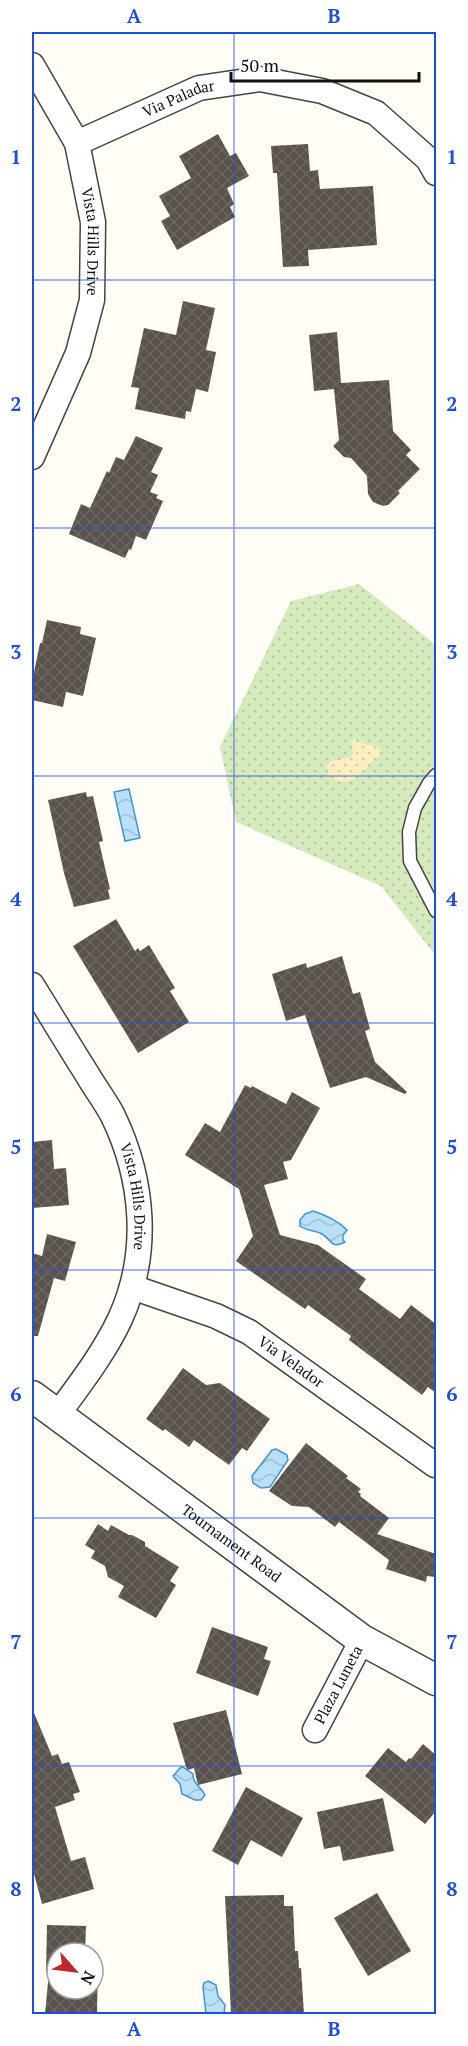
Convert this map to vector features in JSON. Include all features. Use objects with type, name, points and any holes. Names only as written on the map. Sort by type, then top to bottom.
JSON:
[{"type":"street","name":"Vista Hills Drive","points":[[32,65],[76,143],[93,222],[92,300],[78,353],[32,457]]},
{"type":"street","name":"Via Paladar","points":[[76,143],[199,88],[260,79],[322,91],[376,113],[428,159],[436,173]]},
{"type":"street","name":"Vista Hills Drive","points":[[32,985],[113,1115],[131,1161],[137,1193],[141,1243],[132,1287],[120,1319],[101,1354],[58,1414]]},
{"type":"street","name":"Via Velador","points":[[132,1287],[216,1316],[249,1332],[435,1465]]},
{"type":"street","name":"Tournament Road","points":[[32,1396],[362,1640],[436,1680]]},
{"type":"street","name":"Plaza Luneta","points":[[315,1730],[362,1640]]},
{"type":"lane","points":[[436,775],[415,808],[409,832],[410,861],[436,911]]},
{"type":"green space","points":[[359,584],[436,645],[436,956],[381,886],[236,822],[220,747],[291,601]]},
{"type":"sand","points":[[354,739],[381,748],[380,755],[355,778],[340,782],[328,775],[327,766],[331,761],[351,757],[353,753],[351,741]]},
{"type":"water","points":[[129,789],[140,838],[125,841],[114,792]]},
{"type":"water","points":[[313,1211],[331,1218],[347,1230],[343,1235],[345,1242],[333,1244],[324,1235],[300,1226],[300,1220],[305,1214]]},
{"type":"water","points":[[276,1449],[287,1455],[288,1460],[270,1487],[261,1488],[253,1483],[252,1476],[272,1450]]},
{"type":"water","points":[[183,1767],[193,1774],[194,1781],[205,1795],[201,1800],[195,1800],[182,1794],[180,1784],[173,1776]]},
{"type":"water","points":[[208,1981],[216,1985],[218,1996],[225,2005],[224,2014],[206,2014],[203,1987]]},
{"type":"building","points":[[218,134],[230,156],[236,153],[249,176],[227,188],[234,204],[230,207],[235,217],[177,250],[161,221],[170,216],[159,196],[191,178],[179,156]]},
{"type":"building","points":[[308,144],[310,171],[318,170],[320,189],[373,186],[377,245],[308,250],[309,266],[283,267],[277,173],[273,173],[271,146]]},
{"type":"building","points":[[183,301],[215,308],[206,350],[216,352],[208,392],[196,389],[191,412],[186,411],[185,419],[135,409],[139,388],[131,387],[144,328],[176,335]]},
{"type":"building","points":[[337,332],[341,383],[389,380],[393,431],[411,450],[406,455],[420,469],[398,491],[400,493],[388,505],[383,506],[373,502],[368,494],[367,476],[351,458],[344,457],[333,446],[339,440],[334,389],[314,391],[309,335]]},
{"type":"building","points":[[136,436],[163,448],[151,472],[158,475],[150,492],[158,495],[156,498],[163,501],[146,540],[136,536],[125,558],[69,534],[81,504],[90,508],[107,471],[109,473],[116,457],[124,460]]},
{"type":"building","points":[[47,620],[81,627],[80,634],[96,638],[83,696],[66,692],[63,707],[32,700],[32,682]]},
{"type":"building","points":[[86,792],[87,797],[93,796],[103,841],[99,842],[110,889],[108,890],[110,899],[74,907],[48,800]]},
{"type":"building","points":[[116,919],[135,951],[138,948],[140,951],[149,945],[175,988],[170,991],[189,1022],[138,1053],[73,946]]},
{"type":"building","points":[[342,956],[353,994],[360,992],[370,1029],[365,1031],[375,1062],[407,1092],[405,1094],[366,1077],[330,1088],[305,1015],[286,1021],[272,974],[306,963],[307,968]]},
{"type":"building","points":[[245,1085],[251,1088],[252,1086],[286,1104],[292,1092],[320,1108],[291,1160],[283,1162],[288,1179],[264,1185],[280,1235],[318,1245],[366,1279],[359,1289],[400,1319],[411,1305],[436,1324],[436,1393],[428,1387],[422,1395],[349,1340],[351,1336],[308,1305],[305,1309],[236,1261],[253,1236],[239,1189],[185,1155],[205,1123],[220,1132]]},
{"type":"building","points":[[52,1140],[54,1169],[66,1168],[69,1205],[32,1208],[32,1142]]},
{"type":"building","points":[[47,1234],[76,1242],[65,1281],[54,1278],[38,1336],[32,1336],[32,1253],[42,1256]]},
{"type":"building","points":[[183,1368],[206,1385],[220,1383],[270,1419],[247,1451],[242,1448],[229,1465],[194,1440],[189,1447],[165,1429],[163,1431],[146,1419]]},
{"type":"building","points":[[306,1443],[348,1476],[346,1478],[361,1489],[358,1492],[360,1496],[389,1518],[377,1534],[436,1554],[436,1577],[427,1576],[426,1582],[386,1569],[389,1560],[339,1522],[335,1527],[309,1507],[292,1506],[269,1491]]},
{"type":"building","points":[[98,1524],[108,1531],[111,1525],[132,1535],[179,1567],[170,1581],[176,1585],[156,1618],[118,1597],[124,1586],[108,1577],[105,1566],[91,1558],[95,1551],[85,1545]]},
{"type":"building","points":[[212,1627],[268,1647],[264,1659],[271,1661],[258,1696],[196,1673]]},
{"type":"building","points":[[32,1708],[52,1756],[58,1754],[62,1764],[69,1762],[80,1792],[73,1794],[75,1800],[55,1807],[71,1861],[85,1857],[94,1889],[42,1904],[32,1866]]},
{"type":"building","points":[[226,1710],[242,1774],[198,1785],[194,1768],[187,1770],[173,1723]]},
{"type":"building","points":[[423,1744],[436,1755],[436,1811],[425,1824],[365,1776],[388,1748],[406,1762]]},
{"type":"building","points":[[246,1787],[303,1818],[282,1857],[251,1840],[238,1865],[212,1851]]},
{"type":"building","points":[[383,1798],[394,1851],[343,1861],[340,1846],[324,1849],[317,1812]]},
{"type":"building","points":[[377,1893],[411,1951],[368,1976],[334,1918]]},
{"type":"building","points":[[284,1895],[284,1906],[293,1906],[295,1951],[298,1951],[299,1968],[301,1968],[304,2014],[231,2014],[225,1896]]},
{"type":"building","points":[[47,1925],[86,1926],[85,1941],[47,1941]]},
{"type":"building","points":[[46,2001],[97,2001],[97,2014],[45,2014]]}]
